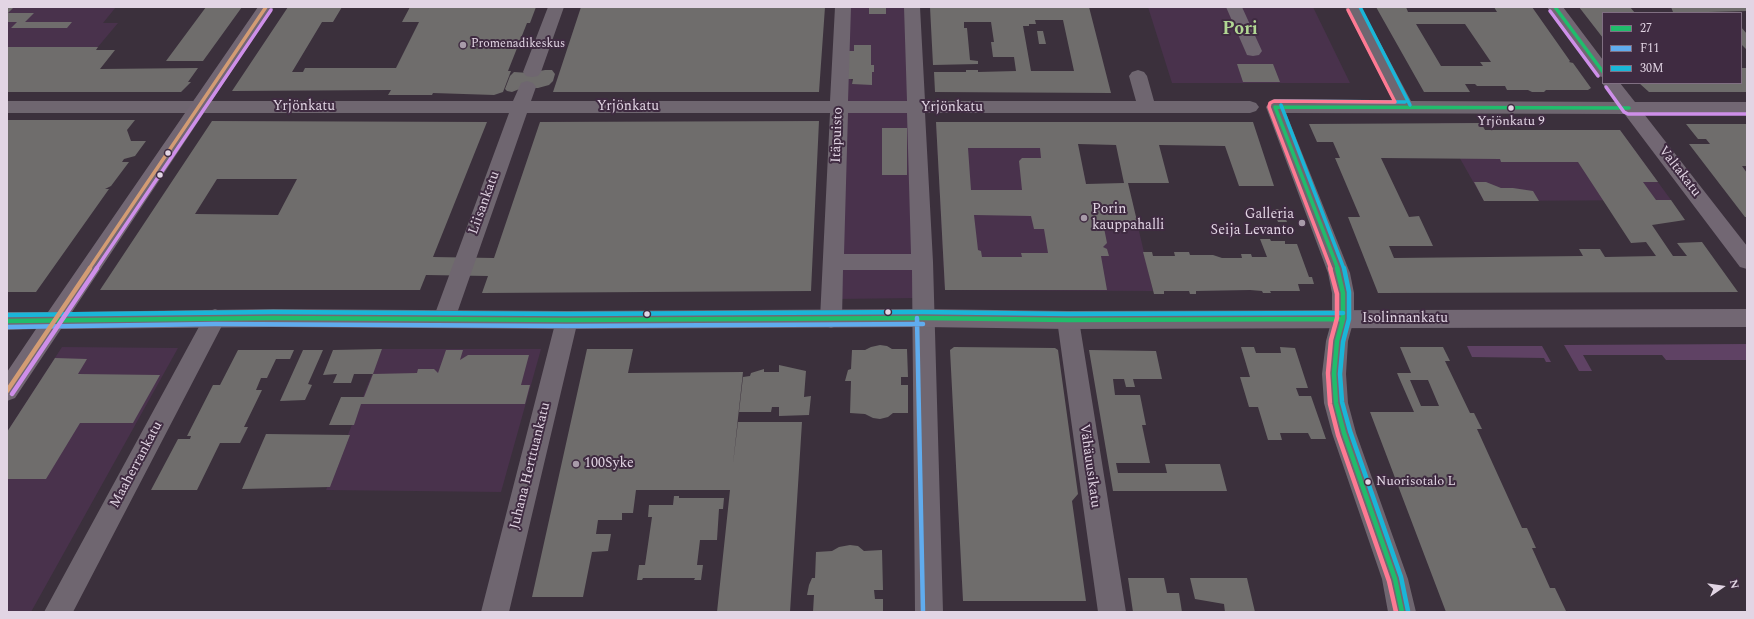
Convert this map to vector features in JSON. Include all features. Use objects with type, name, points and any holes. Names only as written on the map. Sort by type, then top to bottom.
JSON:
[{"type":"main road","points":[[7,391],[266,7]]},
{"type":"main road","points":[[1555,7],[1602,71]]},
{"type":"main road","name":"Valtakatu","points":[[1612,84],[1747,261]]},
{"type":"main road","points":[[1629,108],[1747,108]]},
{"type":"main road","name":"Isolinnankatu","points":[[7,320],[54,321],[215,318],[567,320],[923,318],[1068,320],[1747,318]]},
{"type":"street","name":"Liisankatu","points":[[444,319],[556,7]]},
{"type":"street","name":"Itäpuisto","points":[[831,319],[843,7]]},
{"type":"street","points":[[912,7],[922,262],[929,612]]},
{"type":"street","points":[[1234,7],[1253,51]]},
{"type":"street","points":[[1353,7],[1405,108]]},
{"type":"street","points":[[1138,76],[1147,108]]},
{"type":"street","name":"Yrjönkatu","points":[[7,106],[198,106],[217,108],[1147,108],[1250,106]]},
{"type":"street","points":[[1402,612],[1395,579],[1344,433],[1336,403],[1334,374],[1337,341],[1343,319],[1343,293],[1339,273],[1275,108],[1629,108]]},
{"type":"street","points":[[833,262],[922,262]]},
{"type":"street","name":"Maaherrankatu","points":[[58,612],[215,318]]},
{"type":"street","name":"Juhana Herttuankatu","points":[[495,612],[567,320]]},
{"type":"street","name":"Vähäuusikatu","points":[[1068,320],[1112,612]]},
{"type":"shaded area","points":[[7,7],[116,7],[103,23],[118,23],[60,92],[7,92]]},
{"type":"shaded area","points":[[843,7],[912,7],[917,298],[835,299]],"holes":[[[854,45],[871,46],[871,65],[874,66],[874,72],[872,72],[872,84],[852,84],[848,51],[854,51]],[[882,128],[907,128],[907,175],[882,175]]]},
{"type":"shaded area","points":[[1148,7],[1313,7],[1350,83],[1172,83]]},
{"type":"shaded area","points":[[936,122],[1078,148],[1090,201],[1132,201],[1153,291],[945,290]]},
{"type":"shaded area","points":[[1440,123],[1481,123],[1485,130],[1620,130],[1671,200],[1484,201]]},
{"type":"shaded area","points":[[1747,344],[1747,360],[1666,360],[1662,355],[1583,355],[1592,371],[1579,371],[1564,345]]},
{"type":"shaded area","points":[[1467,346],[1542,346],[1551,362],[1546,362],[1544,358],[1472,357]]},
{"type":"shaded area","points":[[62,347],[178,348],[31,612],[7,612],[7,432]]},
{"type":"shaded area","points":[[382,349],[541,349],[501,492],[326,490]]},
{"type":"building","points":[[7,7],[14,7],[8,13],[34,13],[25,22],[72,22],[67,28],[11,28],[17,22],[7,22]]},
{"type":"building","points":[[206,7],[242,7],[203,61],[166,61]]},
{"type":"building","name":"Promenadikeskus","points":[[288,7],[342,7],[333,22],[322,22],[292,72],[303,72],[305,68],[396,68],[419,22],[402,22],[410,7],[536,7],[530,23],[527,23],[508,71],[511,71],[503,92],[494,95],[433,93],[432,95],[388,95],[391,90],[232,91]]},
{"type":"building","points":[[581,7],[825,7],[819,92],[553,92]]},
{"type":"building","points":[[869,7],[886,7],[886,14],[869,14]]},
{"type":"building","points":[[930,7],[1089,7],[1111,93],[935,92],[934,72],[966,72],[966,70],[978,70],[978,72],[1016,71],[1014,57],[993,57],[991,42],[994,42],[991,22],[964,22],[964,28],[967,28],[970,60],[978,61],[978,64],[933,65]],"holes":[[[1035,20],[1063,20],[1074,71],[1031,71],[1023,26],[1036,24]]]},
{"type":"building","points":[[1376,7],[1406,7],[1408,12],[1497,12],[1494,7],[1532,7],[1570,61],[1569,62],[1573,63],[1591,88],[1588,90],[1546,90],[1544,92],[1532,92],[1528,90],[1507,90],[1505,86],[1477,86],[1475,84],[1465,84],[1470,92],[1424,92]],"holes":[[[1416,24],[1465,24],[1491,62],[1480,62],[1483,66],[1441,66]]]},
{"type":"building","points":[[1579,7],[1630,7],[1634,12],[1602,12],[1602,37]]},
{"type":"building","points":[[1671,7],[1747,7],[1747,11],[1673,12]]},
{"type":"building","points":[[1742,28],[1747,34],[1747,50],[1742,45]]},
{"type":"building","points":[[1037,31],[1043,31],[1046,44],[1039,44]]},
{"type":"building","points":[[854,45],[871,45],[871,65],[874,65],[874,72],[872,72],[872,85],[852,84],[853,79],[846,79],[848,51],[854,51]]},
{"type":"building","points":[[7,47],[98,47],[96,50],[115,50],[100,69],[198,68],[188,82],[191,82],[181,92],[7,92]]},
{"type":"building","points":[[1237,64],[1273,64],[1280,82],[1243,82]]},
{"type":"building","points":[[1742,68],[1747,68],[1747,92],[1649,92],[1640,84],[1742,84]]},
{"type":"building","points":[[552,70],[555,74],[553,81],[549,85],[538,88],[522,88],[512,92],[505,89],[510,76],[514,72],[529,73]]},
{"type":"building","points":[[7,120],[135,120],[127,130],[131,141],[146,141],[135,156],[124,159],[122,162],[129,162],[111,186],[105,189],[109,189],[36,292],[7,292]]},
{"type":"building","points":[[212,121],[487,122],[433,257],[494,258],[540,122],[819,121],[811,291],[482,293],[488,276],[426,275],[420,290],[100,290]],"holes":[[[217,179],[297,179],[278,215],[195,214]]]},
{"type":"building","points":[[936,122],[1253,122],[1274,186],[1239,186],[1225,146],[1159,145],[1169,183],[1128,183],[1137,221],[1129,221],[1118,226],[1112,225],[1104,228],[1107,243],[1103,247],[1107,249],[1109,256],[1101,256],[1107,290],[945,290]],"holes":[[[1078,144],[1116,145],[1124,183],[1086,184]],[[968,148],[1040,148],[1041,158],[1022,158],[1019,161],[1022,190],[971,190]],[[974,215],[1031,216],[1034,229],[1044,229],[1048,253],[1021,253],[1022,257],[982,257],[981,251],[978,250]]]},
{"type":"building","points":[[1481,123],[1485,130],[1620,130],[1658,182],[1643,182],[1656,200],[1671,200],[1685,220],[1652,225],[1673,256],[1687,256],[1677,243],[1702,242],[1738,292],[1378,293],[1348,217],[1360,217],[1335,158],[1340,158],[1333,142],[1317,142],[1309,124]],"holes":[[[1381,158],[1500,159],[1501,162],[1578,162],[1631,243],[1646,242],[1656,256],[1605,257],[1600,249],[1579,249],[1583,256],[1394,258],[1389,246],[1433,246],[1419,216],[1409,217]]]},
{"type":"building","points":[[1686,124],[1747,124],[1747,166],[1742,166],[1747,173],[1747,217],[1745,217],[1689,144],[1710,144],[1706,139],[1698,139]]},
{"type":"building","points":[[882,128],[907,128],[907,175],[882,175]]},
{"type":"building","points":[[1474,182],[1486,182],[1501,188],[1533,191],[1539,201],[1484,201]]},
{"type":"building","points":[[1273,209],[1282,209],[1287,222],[1278,222]]},
{"type":"building","points":[[1260,239],[1285,241],[1285,244],[1297,244],[1309,277],[1312,277],[1314,284],[1298,284],[1300,291],[1270,291],[1271,293],[1250,290],[1196,291],[1196,294],[1190,294],[1189,291],[1164,291],[1164,294],[1154,294],[1143,252],[1152,252],[1153,256],[1175,256],[1174,252],[1189,252],[1190,255],[1213,255],[1222,258],[1242,258],[1241,254],[1251,254],[1252,257],[1267,257]]},
{"type":"building","points":[[880,345],[887,346],[892,349],[907,349],[908,377],[901,377],[901,385],[908,385],[908,413],[893,413],[888,417],[880,419],[873,418],[865,414],[850,413],[851,381],[845,381],[848,370],[851,369],[852,350],[865,350]]},
{"type":"building","points":[[954,347],[1055,348],[1058,350],[1078,494],[1072,501],[1086,601],[963,601],[950,350]]},
{"type":"building","points":[[1241,347],[1254,347],[1256,353],[1281,353],[1280,347],[1295,348],[1308,388],[1296,388],[1299,396],[1311,396],[1326,439],[1311,439],[1308,433],[1280,433],[1282,440],[1268,440],[1258,407],[1249,407],[1240,377],[1250,377]]},
{"type":"building","points":[[1400,347],[1443,347],[1450,361],[1445,361],[1470,413],[1474,413],[1482,429],[1477,429],[1522,528],[1527,528],[1536,548],[1532,548],[1550,588],[1555,588],[1566,611],[1446,612],[1370,412],[1414,412],[1397,373],[1411,373]],"holes":[[[1410,380],[1428,380],[1439,406],[1421,406]]]},
{"type":"building","points":[[382,349],[373,374],[354,374],[351,383],[333,383],[337,374],[323,375],[333,350]]},
{"type":"building","points":[[587,349],[633,349],[628,373],[743,372],[733,464],[738,422],[802,422],[790,612],[717,612],[730,490],[636,490],[633,513],[622,513],[622,520],[598,520],[596,534],[611,534],[608,551],[592,552],[583,597],[532,597]]},
{"type":"building","points":[[238,350],[294,350],[290,359],[276,359],[267,378],[261,378],[256,390],[262,390],[244,427],[248,427],[240,443],[220,443],[197,490],[151,490],[178,439],[190,439],[191,436],[187,436],[213,385],[220,385]]},
{"type":"building","points":[[303,350],[323,350],[308,384],[312,385],[305,400],[280,401]]},
{"type":"building","points":[[446,350],[463,350],[460,360],[468,355],[529,355],[521,385],[530,385],[525,404],[361,404],[354,425],[329,425],[341,397],[364,397],[373,374],[417,373],[418,369],[434,369],[438,373]]},
{"type":"building","points":[[1089,350],[1156,351],[1162,379],[1133,379],[1135,387],[1126,387],[1124,379],[1113,379],[1115,395],[1140,395],[1146,425],[1142,425],[1150,463],[1116,463],[1118,473],[1167,473],[1165,464],[1220,464],[1227,491],[1113,491]]},
{"type":"building","points":[[55,358],[87,359],[78,374],[160,375],[133,423],[80,423],[46,479],[7,479],[7,432]]},
{"type":"building","points":[[779,365],[806,371],[804,397],[811,396],[809,415],[779,416],[779,407],[772,407],[771,412],[739,412],[743,377],[750,376],[751,373],[764,369],[764,372],[779,372]]},
{"type":"building","points":[[266,434],[350,435],[330,487],[242,489]]},
{"type":"building","points":[[674,496],[679,496],[679,498],[724,498],[723,509],[719,509],[717,540],[700,540],[697,565],[703,565],[701,580],[694,580],[695,578],[643,578],[642,580],[637,580],[639,565],[645,565],[652,517],[648,517],[649,505],[673,505]]},
{"type":"building","points":[[850,545],[858,546],[864,551],[882,550],[883,590],[874,590],[875,599],[883,599],[883,612],[813,612],[814,595],[807,595],[812,578],[815,578],[816,552],[832,551],[839,547]]},
{"type":"building","points":[[1128,578],[1164,578],[1167,593],[1179,593],[1182,612],[1133,612]]},
{"type":"building","points":[[1190,578],[1247,578],[1255,612],[1225,612],[1224,604],[1195,599]]},
{"type":"transit line","points":[[7,391],[266,7]]},
{"type":"transit line","name":"30M","points":[[1360,7],[1410,105]]},
{"type":"transit line","name":"27","points":[[1555,7],[1602,71]]},
{"type":"transit line","points":[[12,394],[271,10]]},
{"type":"transit line","points":[[1348,10],[1395,102],[1274,101],[1270,103],[1269,107],[1333,275],[1337,294],[1337,318],[1331,340],[1328,373],[1330,404],[1338,435],[1389,581],[1396,612]]},
{"type":"transit line","points":[[1550,11],[1598,76]]},
{"type":"transit line","points":[[1606,87],[1624,112],[1628,114],[1747,114]]},
{"type":"transit line","name":"30M","points":[[1275,101],[1405,102]]},
{"type":"transit line","name":"30M","points":[[1281,105],[1345,271],[1349,292],[1349,319],[1343,342],[1340,374],[1342,402],[1350,431],[1401,577],[1408,611]]},
{"type":"transit line","name":"27","points":[[1275,107],[1339,273],[1343,293],[1343,319],[1337,341],[1334,374],[1336,403],[1344,433],[1395,579],[1402,612]]},
{"type":"transit line","name":"27","points":[[1275,107],[1629,108]]},
{"type":"transit line","name":"30M","points":[[7,315],[273,312],[567,314],[923,312],[1068,314],[1343,313]]},
{"type":"transit line","name":"27","points":[[7,321],[273,318],[567,320],[923,318],[1068,320],[1343,319]]},
{"type":"transit line","name":"F11","points":[[917,318],[923,612]]},
{"type":"transit line","name":"F11","points":[[7,327],[215,324],[567,326],[923,324]]},
{"type":"place","name":"Promenadikeskus","points":[[463,45]]},
{"type":"place","name":"Yrjönkatu 9","points":[[1511,108]]},
{"type":"place","name":"Porin kauppahalli","points":[[1084,218]]},
{"type":"place","name":"Galleria Seija Levanto","points":[[1302,223]]},
{"type":"place","name":"100Syke","points":[[576,464]]},
{"type":"place","name":"Nuorisotalo L","points":[[1368,482]]},
{"type":"district","name":"Pori","points":[[1240,30]]}]
